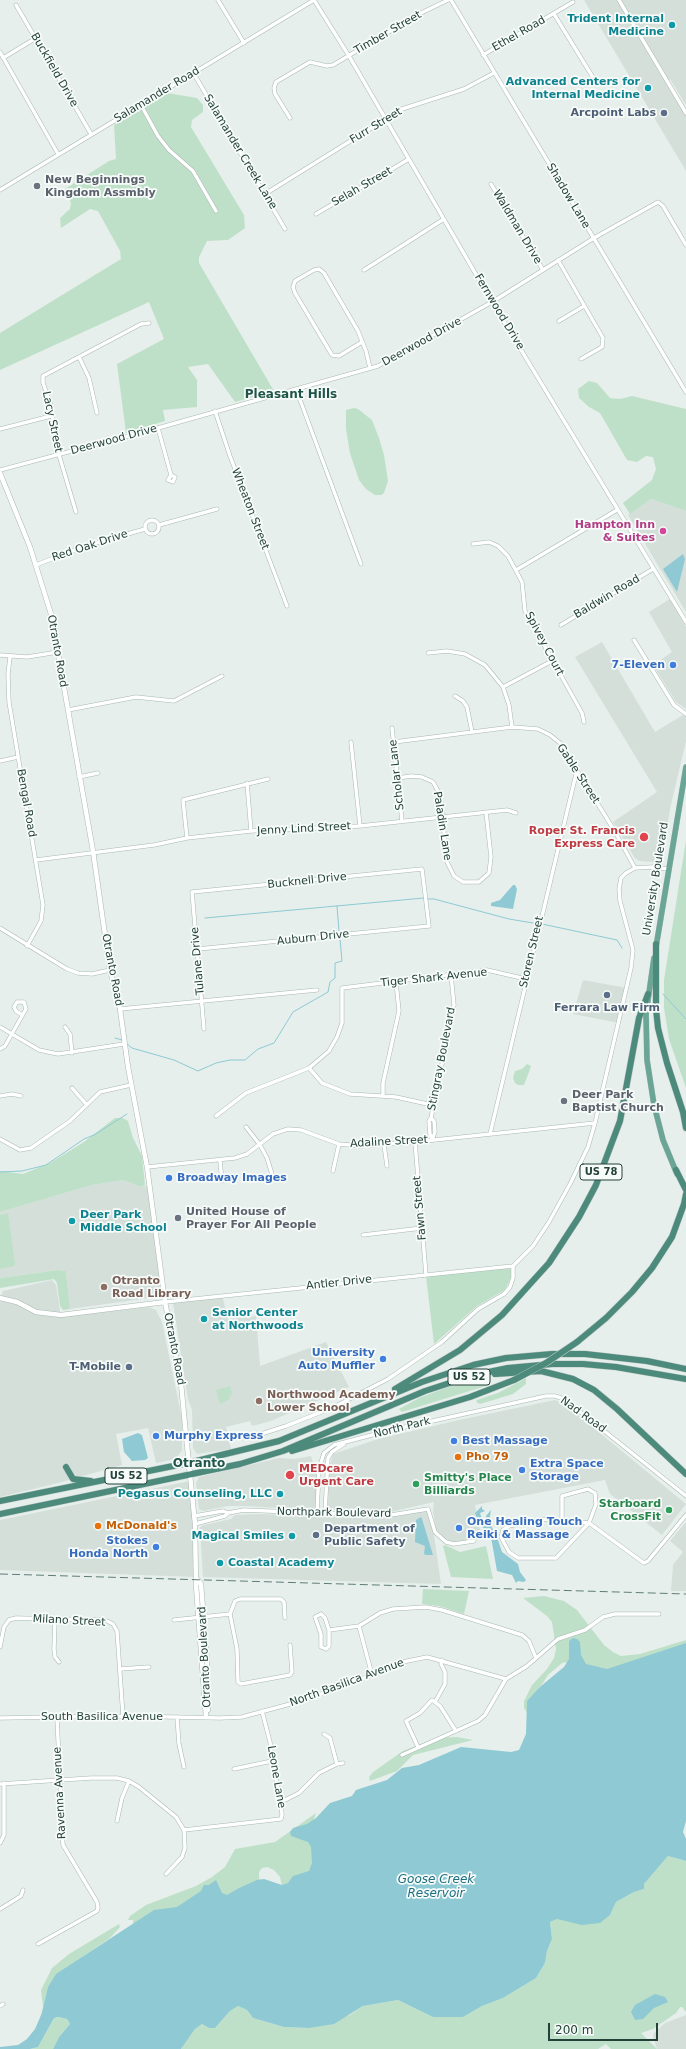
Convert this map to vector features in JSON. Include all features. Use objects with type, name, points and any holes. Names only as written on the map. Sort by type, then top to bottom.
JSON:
[{"type":"highway","name":"US 78","points":[[656,944],[656,1009],[658,1028],[667,1064],[683,1112],[686,1128]]},
{"type":"highway","name":"US 78","points":[[355,1410],[424,1373],[478,1337],[517,1300],[549,1263],[579,1217],[596,1185],[609,1152],[626,1096],[640,1018],[648,994]]},
{"type":"highway","points":[[676,1170],[686,1190]]},
{"type":"highway","points":[[265,1456],[290,1451],[444,1406],[489,1391],[546,1363],[577,1342],[616,1308],[652,1268],[672,1237],[686,1194]]},
{"type":"highway","name":"US 52","points":[[0,1501],[188,1463],[278,1441],[447,1373],[506,1358],[552,1354],[585,1354],[647,1361],[686,1369]]},
{"type":"highway","name":"US 52","points":[[0,1514],[240,1464],[283,1451],[426,1391],[456,1380],[508,1368],[560,1364],[616,1367],[686,1379]]},
{"type":"highway","points":[[456,1380],[525,1371],[551,1372],[573,1379],[594,1390],[617,1409],[686,1474]]},
{"type":"highway","points":[[66,1467],[73,1479],[98,1481]]},
{"type":"main road","name":"University Boulevard","points":[[686,767],[648,994],[646,1037],[648,1071],[654,1105],[663,1140],[686,1194]]},
{"type":"street","points":[[218,0],[244,43]]},
{"type":"street","name":"Salamander Road","points":[[0,190],[314,0]]},
{"type":"street","name":"Fernwood Drive","points":[[314,0],[349,56],[492,302],[686,622]]},
{"type":"street","name":"Timber Street","points":[[290,118],[275,94],[274,88],[276,82],[310,62],[330,66],[417,15],[449,0]]},
{"type":"street","name":"Shadow Lane","points":[[449,0],[686,392]]},
{"type":"street","points":[[619,0],[686,112]]},
{"type":"street","name":"Ethel Road","points":[[483,55],[573,2]]},
{"type":"street","name":"Buckfield Drive","points":[[16,5],[91,134]]},
{"type":"street","points":[[554,14],[597,84]]},
{"type":"street","points":[[3,58],[36,38]]},
{"type":"street","points":[[0,52],[58,154]]},
{"type":"street","name":"Furr Street","points":[[265,194],[402,109],[464,89],[494,73]]},
{"type":"street","name":"Salamander Creek Lane","points":[[194,74],[285,229]]},
{"type":"street","points":[[141,105],[158,136],[169,150],[193,171],[216,211]]},
{"type":"street","name":"Selah Street","points":[[316,214],[409,159]]},
{"type":"street","name":"Waldman Drive","points":[[491,184],[543,270]]},
{"type":"street","name":"Deerwood Drive","points":[[0,470],[158,428],[370,368],[394,358],[492,302],[594,238],[658,202],[664,206],[686,245]]},
{"type":"street","points":[[364,270],[444,219]]},
{"type":"street","points":[[558,260],[602,334],[604,342],[602,346],[581,359]]},
{"type":"street","points":[[362,342],[340,356],[332,354],[295,293],[293,286],[295,281],[314,270],[319,269],[324,273],[358,331],[362,342],[370,368]]},
{"type":"street","points":[[559,321],[584,306]]},
{"type":"street","name":"Lacy Street","points":[[76,512],[59,455],[51,416],[50,402],[43,383],[43,376],[141,324],[149,323]]},
{"type":"street","points":[[79,357],[89,378],[97,412]]},
{"type":"street","points":[[296,389],[361,564]]},
{"type":"street","name":"Wheaton Street","points":[[216,411],[230,456],[287,606]]},
{"type":"street","points":[[0,429],[51,416]]},
{"type":"street","points":[[158,428],[171,475]]},
{"type":"street","name":"Otranto Road","points":[[0,473],[36,565],[51,614],[93,852],[110,970],[120,1009],[131,1085],[147,1167],[165,1302],[181,1384],[189,1475]]},
{"type":"street","name":"Red Oak Drive","points":[[159,525],[217,509]]},
{"type":"street","points":[[516,570],[617,510]]},
{"type":"street","name":"Red Oak Drive","points":[[145,529],[149,520],[156,521],[159,525]]},
{"type":"street","name":"Red Oak Drive","points":[[145,529],[150,534],[154,534],[158,532],[159,525]]},
{"type":"street","name":"Red Oak Drive","points":[[36,565],[82,547],[145,529]]},
{"type":"street","name":"Spivey Court","points":[[473,544],[489,542],[498,546],[508,556],[522,582],[525,611],[582,713],[584,722]]},
{"type":"street","name":"Baldwin Road","points":[[561,625],[653,569]]},
{"type":"street","points":[[634,640],[674,705],[686,714]]},
{"type":"street","points":[[428,652],[447,651],[465,654],[485,665],[504,687],[509,705],[512,727]]},
{"type":"street","points":[[0,655],[10,657],[27,657],[58,652]]},
{"type":"street","name":"Bengal Road","points":[[10,657],[8,687],[18,757],[43,900],[43,914],[41,922],[27,946]]},
{"type":"street","points":[[504,687],[552,661]]},
{"type":"street","points":[[68,710],[136,697],[174,701],[222,676]]},
{"type":"street","points":[[455,696],[463,701],[467,707],[472,732]]},
{"type":"street","name":"Gable Street","points":[[394,742],[512,727],[538,729],[550,735],[560,743],[614,830],[635,868]]},
{"type":"street","name":"Scholar Lane","points":[[392,728],[402,821]]},
{"type":"street","points":[[351,742],[360,826]]},
{"type":"street","points":[[0,761],[18,757]]},
{"type":"street","name":"Storen Street","points":[[490,1134],[576,770]]},
{"type":"street","points":[[79,777],[98,773]]},
{"type":"street","name":"Paladin Lane","points":[[398,778],[411,776],[422,777],[433,782],[438,791],[443,817],[447,862],[454,876],[463,882],[479,882],[489,873],[491,857],[486,812]]},
{"type":"street","points":[[187,838],[183,800],[268,778]]},
{"type":"street","points":[[247,783],[251,832]]},
{"type":"street","name":"Jenny Lind Street","points":[[36,860],[154,845],[187,838],[251,832],[360,826],[507,810],[516,813]]},
{"type":"street","points":[[236,1435],[242,1438],[255,1436],[286,1426],[334,1407],[388,1379],[442,1342],[478,1309],[504,1294],[510,1287],[513,1278],[513,1266],[533,1246],[549,1222],[584,1154],[595,1123],[631,968],[633,950],[619,889],[622,878],[626,873],[635,868],[652,867],[668,869]]},
{"type":"street","name":"Bucknell Drive","points":[[192,892],[422,869],[429,926]]},
{"type":"street","name":"Tulane Drive","points":[[192,892],[204,1029]]},
{"type":"street","name":"Auburn Drive","points":[[198,949],[429,926]]},
{"type":"street","points":[[0,928],[67,970],[78,974],[92,974],[110,970]]},
{"type":"street","name":"Tiger Shark Avenue","points":[[309,1068],[329,1051],[337,1037],[342,1023],[342,988],[451,976],[487,970],[526,979]]},
{"type":"street","name":"Stingray Boulevard","points":[[432,1140],[429,1128],[432,1105],[454,1005],[451,976]]},
{"type":"street","points":[[383,1096],[383,1083],[399,1011],[396,982]]},
{"type":"street","points":[[120,1009],[317,990]]},
{"type":"street","points":[[0,1049],[3,1049],[22,1015]]},
{"type":"street","points":[[0,1027],[39,1050],[58,1054],[124,1044]]},
{"type":"street","points":[[65,1027],[70,1034],[72,1053]]},
{"type":"street","points":[[216,1116],[246,1093],[309,1068],[322,1083],[350,1094],[383,1096],[432,1105]]},
{"type":"street","points":[[0,1139],[20,1150],[31,1148],[70,1121],[100,1092],[131,1085]]},
{"type":"street","points":[[72,1088],[87,1105]]},
{"type":"street","points":[[0,1096],[12,1094],[21,1096]]},
{"type":"street","name":"Adaline Street","points":[[147,1167],[220,1161],[247,1154],[273,1134],[288,1129],[301,1130],[339,1144],[384,1145],[595,1123]]},
{"type":"street","points":[[246,1127],[260,1145],[267,1158],[272,1174]]},
{"type":"street","name":"Fawn Street","points":[[415,1142],[426,1275]]},
{"type":"street","points":[[333,1171],[339,1144]]},
{"type":"street","points":[[384,1145],[387,1166]]},
{"type":"street","points":[[220,1161],[222,1181]]},
{"type":"street","points":[[362,1235],[422,1228]]},
{"type":"street","name":"Antler Drive","points":[[165,1302],[513,1266]]},
{"type":"street","points":[[0,1298],[17,1302],[36,1312],[61,1315],[165,1302]]},
{"type":"street","name":"Nad Road","points":[[460,1414],[530,1399],[555,1396],[564,1399],[686,1496]]},
{"type":"street","name":"North Park","points":[[317,1513],[318,1469],[321,1459],[334,1445],[460,1414]]},
{"type":"street","name":"North Park","points":[[325,1513],[328,1458],[332,1452],[345,1443]]},
{"type":"street","name":"Otranto Boulevard","points":[[189,1475],[195,1524],[206,1717]]},
{"type":"street","points":[[562,1521],[562,1496],[588,1488],[592,1490],[596,1497],[588,1523],[556,1558],[518,1558],[508,1552],[501,1537],[503,1530],[522,1522],[548,1519],[562,1521],[588,1523],[644,1563],[648,1561],[686,1515]]},
{"type":"street","name":"Northpark Boulevard","points":[[195,1524],[225,1516],[228,1513],[247,1510],[385,1516],[428,1508],[435,1532],[446,1542],[454,1544],[474,1541]]},
{"type":"street","points":[[194,1516],[223,1511],[228,1513]]},
{"type":"street","points":[[285,1618],[284,1602],[281,1599],[240,1599],[235,1601],[230,1614],[237,1649],[238,1682],[241,1684],[290,1675],[292,1672],[290,1645]]},
{"type":"street","points":[[329,1630],[359,1626],[380,1613],[393,1609],[409,1607],[432,1608],[522,1636],[529,1641],[536,1658]]},
{"type":"street","points":[[174,1620],[230,1614]]},
{"type":"street","points":[[402,1755],[478,1721],[485,1715],[506,1679],[528,1666],[558,1639],[585,1630],[603,1617],[615,1614],[659,1614]]},
{"type":"street","points":[[316,1615],[323,1615],[329,1630],[328,1646],[324,1649],[321,1645],[321,1634],[315,1617],[316,1615]]},
{"type":"street","name":"Milano Street","points":[[0,1647],[4,1627],[9,1620],[16,1618],[105,1620],[113,1624],[117,1631],[123,1716]]},
{"type":"street","points":[[55,1620],[54,1649],[55,1657],[59,1662]]},
{"type":"street","points":[[359,1626],[372,1675]]},
{"type":"street","name":"North Basilica Avenue","points":[[206,1717],[242,1717],[305,1700],[372,1675],[393,1664],[419,1658],[427,1657],[442,1660],[506,1679]]},
{"type":"street","points":[[435,1702],[445,1684],[445,1672],[440,1664],[442,1660]]},
{"type":"street","points":[[120,1669],[149,1667]]},
{"type":"street","points":[[418,1747],[406,1721],[420,1713],[432,1700],[440,1706],[456,1731]]},
{"type":"street","name":"Leone Lane","points":[[184,1830],[281,1819],[281,1802],[272,1761],[270,1742],[262,1711]]},
{"type":"street","name":"South Basilica Avenue","points":[[0,1718],[123,1716],[206,1717]]},
{"type":"street","points":[[177,1717],[179,1744],[184,1767]]},
{"type":"street","name":"Ravenna Avenue","points":[[38,1944],[97,1911],[98,1908],[98,1905],[63,1845],[58,1780],[57,1718]]},
{"type":"street","points":[[324,1734],[330,1738],[337,1764]]},
{"type":"street","points":[[234,1769],[272,1761]]},
{"type":"street","points":[[281,1802],[299,1793],[319,1773],[337,1764],[343,1763]]},
{"type":"street","points":[[0,1843],[4,1835],[2,1784],[117,1778],[129,1781],[139,1787],[176,1817],[184,1830],[185,1848],[182,1857],[166,1874]]},
{"type":"street","points":[[117,1821],[122,1798],[129,1781]]},
{"type":"street","points":[[0,1909],[22,1896],[23,1890]]},
{"type":"shaded area","points":[[584,0],[686,0],[686,105],[670,79],[667,81],[686,113],[686,171]]},
{"type":"shaded area","points":[[651,499],[686,511],[686,612],[628,515]]},
{"type":"shaded area","points":[[670,599],[686,627],[686,709],[676,702],[653,665],[672,652],[649,612]]},
{"type":"shaded area","points":[[602,642],[655,732],[683,715],[686,716],[686,741],[670,809],[662,858],[656,862],[639,861],[635,858],[613,822],[657,792],[575,657]]},
{"type":"shaded area","points":[[583,980],[627,988],[619,1023],[573,1014]]},
{"type":"shaded area","points":[[123,1180],[141,1187],[149,1185],[164,1296],[70,1309],[66,1271],[58,1270],[0,1278],[0,1212],[92,1185]]},
{"type":"shaded area","points":[[52,1280],[56,1285],[61,1317],[149,1307],[156,1310],[162,1322],[182,1419],[182,1450],[176,1459],[156,1463],[148,1428],[116,1434],[122,1465],[0,1497],[0,1303],[3,1291]]},
{"type":"shaded area","points":[[222,1295],[228,1319],[256,1316],[260,1366],[326,1342],[349,1387],[271,1421],[252,1426],[250,1421],[226,1427],[231,1449],[197,1454],[193,1448],[192,1410],[188,1399],[173,1303]]},
{"type":"shaded area","points":[[555,1400],[566,1405],[686,1504],[662,1535],[610,1494],[605,1480],[475,1505],[482,1539],[454,1544],[442,1536],[436,1529],[433,1511],[434,1502],[386,1513],[330,1510],[328,1508],[329,1468],[333,1454],[378,1439]]},
{"type":"shaded area","points":[[311,1456],[317,1476],[316,1508],[313,1510],[245,1506],[228,1506],[203,1511],[199,1509],[196,1483],[199,1477],[279,1458],[295,1459]]},
{"type":"shaded area","points":[[190,1481],[197,1577],[0,1570],[0,1520]]},
{"type":"shaded area","points":[[425,1511],[427,1512],[434,1535],[441,1584],[203,1577],[200,1527],[231,1519],[235,1515],[259,1514],[382,1519]]},
{"type":"shaded area","points":[[686,1522],[686,1591],[671,1591],[673,1565],[683,1552],[670,1541]]},
{"type":"shaded area","points":[[686,2015],[686,2049],[657,2049],[653,2036],[654,2033],[665,2023]]},
{"type":"green space","points":[[167,93],[197,98],[203,105],[203,112],[192,120],[191,127],[244,215],[245,228],[228,240],[207,241],[199,257],[199,263],[274,391],[235,402],[208,364],[188,367],[197,380],[197,407],[163,410],[165,421],[126,433],[117,364],[164,339],[149,302],[0,370],[0,333],[121,259],[120,251],[98,211],[90,209],[61,228],[60,218],[70,209],[71,203],[65,189],[109,161],[116,159],[114,125]]},
{"type":"green space","points":[[589,381],[597,383],[610,398],[620,399],[632,396],[686,409],[686,511],[651,499],[630,514],[623,503],[652,480],[656,469],[653,457],[646,456],[637,462],[627,460],[600,413],[589,407],[579,398],[578,389]]},
{"type":"green space","points":[[354,408],[358,409],[372,420],[379,438],[384,455],[388,481],[384,493],[381,495],[375,495],[366,489],[359,480],[350,453],[346,429],[346,410]]},
{"type":"green space","points":[[686,840],[686,1088],[669,1039],[664,1008],[664,980]]},
{"type":"green space","points":[[527,1064],[531,1066],[524,1085],[518,1085],[515,1083],[513,1078],[515,1071],[522,1069]]},
{"type":"green space","points":[[115,1118],[123,1118],[128,1121],[133,1138],[142,1156],[145,1185],[141,1187],[123,1180],[92,1185],[0,1212],[0,1171],[23,1174],[50,1163],[84,1142]]},
{"type":"green space","points":[[8,1213],[15,1264],[14,1266],[0,1269],[0,1215]]},
{"type":"green space","points":[[507,1268],[511,1270],[512,1275],[505,1290],[477,1306],[434,1344],[426,1276]]},
{"type":"green space","points":[[58,1270],[66,1271],[70,1309],[63,1310],[60,1306],[57,1283],[54,1279],[0,1288],[0,1278]]},
{"type":"green space","points":[[487,1378],[489,1385],[402,1412],[399,1409],[419,1398],[448,1387]]},
{"type":"green space","points":[[526,1378],[526,1384],[513,1394],[480,1404],[476,1402],[477,1400],[498,1393]]},
{"type":"green space","points":[[230,1386],[232,1394],[228,1400],[220,1404],[216,1390]]},
{"type":"green space","points":[[445,1545],[460,1552],[486,1546],[493,1579],[451,1577],[443,1546]]},
{"type":"green space","points":[[423,1589],[469,1591],[464,1614],[439,1606],[422,1604]]},
{"type":"green space","points":[[544,1596],[564,1601],[577,1610],[604,1645],[621,1656],[640,1654],[686,1640],[686,1724],[610,1672],[574,1661],[562,1663],[548,1675],[539,1689],[530,1717],[524,1708],[524,1701],[532,1685],[547,1669],[554,1658],[556,1649],[552,1622],[547,1616],[523,1598]]},
{"type":"green space","points":[[457,1737],[473,1740],[413,1755],[397,1771],[370,1781],[369,1777],[373,1772],[403,1751],[436,1738]]},
{"type":"green space","points":[[316,1813],[313,1822],[315,1869],[282,1886],[280,1877],[274,1870],[267,1867],[262,1868],[259,1872],[259,1877],[263,1893],[133,1925],[133,1920],[128,1920],[130,1916],[146,1905],[196,1886],[212,1877],[225,1867],[235,1849],[275,1842]]},
{"type":"green space","points":[[668,1856],[686,1861],[686,2012],[682,2007],[680,2007],[676,2013],[653,2029],[641,2033],[657,2049],[611,2049],[606,2044],[598,2049],[181,2049],[195,2029],[202,2024],[209,2028],[215,2028],[230,2011],[238,2006],[247,2010],[253,2018],[284,2027],[309,2028],[350,2015],[363,2006],[398,2000],[433,2017],[463,2017],[482,2006],[503,1998],[536,1978],[545,1963],[547,1951],[552,1939],[550,1922],[557,1919],[610,1915],[616,1902],[634,1892],[644,1889],[644,1884]]},
{"type":"green space","points":[[119,1924],[120,1927],[110,1938],[56,1975],[38,2027],[43,2007],[41,1990],[52,1968],[69,1954]]},
{"type":"green space","points":[[62,2017],[67,2019],[70,2024],[59,2037],[53,2049],[30,2049],[38,2047],[54,2018]]},
{"type":"water","points":[[683,554],[685,559],[677,592],[663,569]]},
{"type":"water","points":[[513,885],[515,885],[517,889],[513,909],[491,906],[491,903],[500,900]]},
{"type":"water","points":[[138,1433],[142,1435],[148,1458],[145,1460],[132,1461],[124,1452],[122,1439]]},
{"type":"water","points":[[482,1506],[482,1509],[485,1511],[480,1513],[483,1523],[487,1525],[486,1516],[491,1510],[489,1522],[497,1537],[502,1552],[518,1564],[520,1572],[526,1580],[524,1582],[518,1581],[516,1583],[512,1575],[497,1571],[491,1537],[480,1524],[475,1513]]},
{"type":"water","points":[[421,1517],[433,1555],[424,1554],[425,1546],[415,1542],[416,1520]]},
{"type":"water","name":"Goose Creek Reservoir","points":[[573,1638],[580,1642],[581,1655],[586,1664],[607,1669],[686,1643],[686,1821],[683,1832],[686,1839],[686,1861],[668,1856],[644,1884],[644,1889],[634,1892],[616,1902],[610,1915],[600,1923],[582,1925],[557,1919],[550,1922],[552,1939],[547,1951],[545,1963],[536,1978],[503,1998],[482,2006],[463,2017],[433,2017],[398,2000],[363,2006],[334,2024],[309,2028],[284,2027],[253,2018],[247,2010],[238,2006],[230,2011],[215,2028],[209,2028],[202,2024],[195,2029],[181,2049],[53,2049],[59,2037],[70,2024],[67,2019],[59,2017],[54,2018],[38,2047],[30,2049],[0,2049],[0,2047],[18,2045],[27,2039],[35,2029],[42,2013],[48,1987],[56,1974],[154,1910],[177,1907],[201,1891],[204,1885],[209,1885],[216,1880],[222,1893],[227,1895],[257,1880],[264,1879],[282,1885],[288,1883],[293,1876],[309,1871],[312,1863],[311,1847],[308,1842],[291,1836],[290,1832],[293,1828],[307,1824],[316,1818],[330,1803],[352,1796],[356,1790],[387,1780],[402,1768],[419,1765],[461,1747],[511,1752],[519,1750],[526,1734],[527,1701],[541,1686],[564,1667],[569,1659],[569,1641]]},
{"type":"water","points":[[655,1994],[665,1997],[668,2002],[654,2008],[643,2019],[635,2020],[631,2012],[635,2005]]},
{"type":"waterway","points":[[205,918],[424,898]]},
{"type":"waterway","points":[[427,899],[434,899],[509,919],[539,924]]},
{"type":"waterway","points":[[337,906],[339,931]]},
{"type":"waterway","points":[[542,924],[617,940],[622,948]]},
{"type":"waterway","points":[[127,1044],[132,1048],[174,1060],[198,1071],[216,1063],[230,1060],[245,1060],[258,1049],[274,1043],[293,1012],[328,992],[330,982],[335,978],[335,963],[342,961],[340,939]]},
{"type":"waterway","points":[[663,994],[686,1019]]},
{"type":"waterway","points":[[115,1038],[122,1040]]},
{"type":"waterway","points":[[0,1172],[22,1171],[46,1165],[84,1139],[94,1135],[127,1114]]},
{"type":"railway","points":[[0,1574],[686,1594]]},
{"type":"place","name":"Trident Internal Medicine","points":[[672,25]]},
{"type":"place","name":"Advanced Centers for Internal Medicine","points":[[648,88]]},
{"type":"place","name":"Arcpoint Labs","points":[[664,113]]},
{"type":"place","name":"New Beginnings Kingdom Assmbly","points":[[37,186]]},
{"type":"place","name":"Hampton Inn & Suites","points":[[663,531]]},
{"type":"place","name":"7-Eleven","points":[[673,665]]},
{"type":"place","name":"Roper St. Francis Express Care","points":[[644,837]]},
{"type":"place","name":"Ferrara Law Firm","points":[[607,995]]},
{"type":"place","name":"Deer Park Baptist Church","points":[[564,1101]]},
{"type":"place","name":"Broadway Images","points":[[169,1178]]},
{"type":"place","name":"United House of Prayer For All People","points":[[178,1218]]},
{"type":"place","name":"Deer Park Middle School","points":[[72,1221]]},
{"type":"place","name":"Otranto Road Library","points":[[104,1287]]},
{"type":"place","name":"Senior Center at Northwoods","points":[[204,1319]]},
{"type":"place","name":"University Auto Muffler","points":[[383,1359]]},
{"type":"place","name":"T-Mobile","points":[[129,1367]]},
{"type":"place","name":"Northwood Academy Lower School","points":[[259,1401]]},
{"type":"place","name":"Murphy Express","points":[[156,1436]]},
{"type":"place","name":"Best Massage","points":[[454,1441]]},
{"type":"place","name":"Pho 79","points":[[458,1457]]},
{"type":"place","name":"Extra Space Storage","points":[[522,1470]]},
{"type":"place","name":"MEDcare Urgent Care","points":[[290,1475]]},
{"type":"place","name":"Smitty's Place Billiards","points":[[416,1484]]},
{"type":"place","name":"Pegasus Counseling, LLC","points":[[280,1494]]},
{"type":"place","name":"Starboard CrossFit","points":[[669,1510]]},
{"type":"place","name":"McDonald's","points":[[98,1526]]},
{"type":"place","name":"One Healing Touch Reiki & Massage","points":[[459,1528]]},
{"type":"place","name":"Department of Public Safety","points":[[316,1535]]},
{"type":"place","name":"Magical Smiles","points":[[292,1536]]},
{"type":"place","name":"Stokes Honda North","points":[[156,1547]]},
{"type":"place","name":"Coastal Academy","points":[[220,1563]]},
{"type":"district","name":"Pleasant Hills","points":[[291,395]]},
{"type":"district","name":"Otranto","points":[[199,1464]]}]
